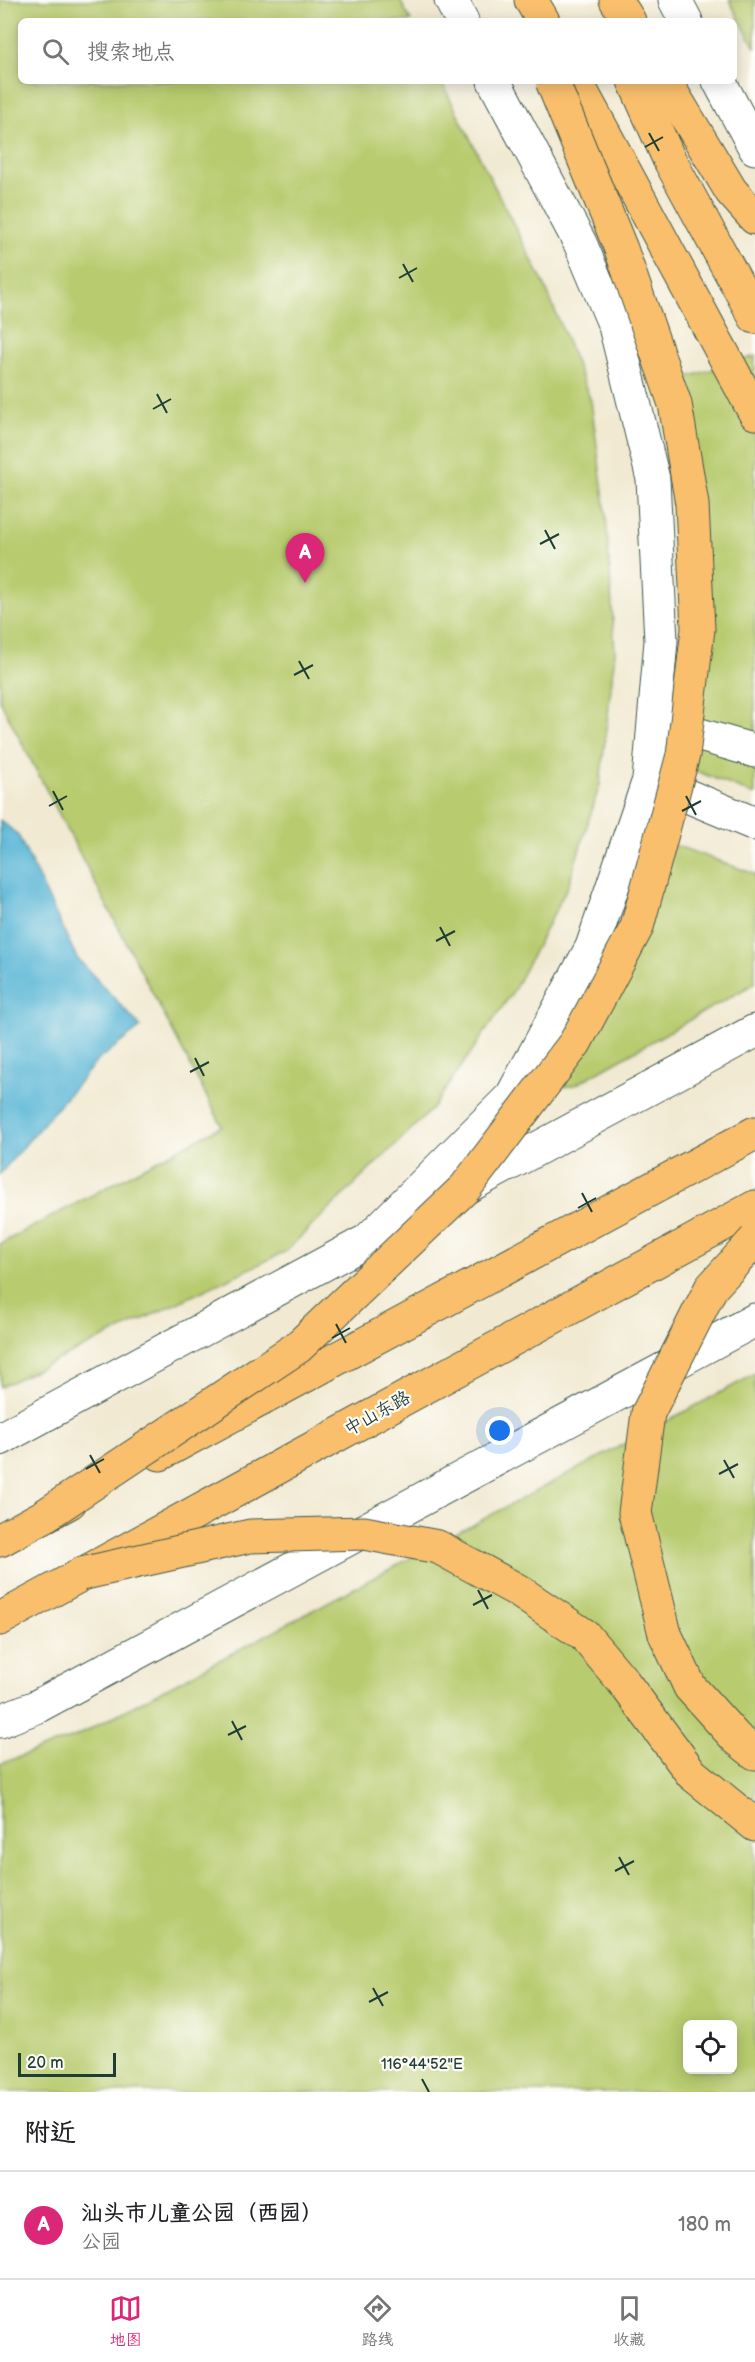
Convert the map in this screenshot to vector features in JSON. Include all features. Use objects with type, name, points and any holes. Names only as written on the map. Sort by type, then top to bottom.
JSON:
[{"type":"main road","points":[[519,0],[526,18]]},
{"type":"main road","points":[[531,0],[541,18]]},
{"type":"main road","points":[[597,0],[606,18]]},
{"type":"main road","points":[[616,0],[627,18]]},
{"type":"main road","points":[[44,1516],[298,1347],[465,1188],[575,1042],[637,927],[683,755],[698,629],[692,504],[675,404],[621,249],[553,84]]},
{"type":"main road","points":[[578,84],[755,414]]},
{"type":"main road","points":[[635,84],[669,159],[755,317]]},
{"type":"main road","points":[[667,84],[731,191],[755,218]]},
{"type":"main road","points":[[0,1540],[755,1133]]},
{"type":"main road","name":"中山东路","points":[[0,1619],[755,1207]]},
{"type":"main road","points":[[755,1240],[711,1287],[648,1413],[635,1513],[665,1634],[690,1688],[735,1738],[755,1753]]},
{"type":"main road","points":[[81,1574],[250,1536],[364,1533],[438,1547],[517,1590],[584,1635],[622,1680],[692,1774],[755,1825]]},
{"type":"street","points":[[451,0],[460,18]]},
{"type":"street","points":[[675,0],[684,18]]},
{"type":"street","points":[[368,1240],[512,1095],[592,947],[649,780],[661,641],[654,479],[615,326],[580,243],[496,84]]},
{"type":"street","points":[[721,84],[755,148]]},
{"type":"street","points":[[654,721],[755,751]]},
{"type":"street","points":[[649,780],[755,824]]},
{"type":"street","points":[[0,1439],[755,1031]]},
{"type":"street","points":[[0,1720],[36,1707],[755,1320]]},
{"type":"green space","points":[[0,0],[400,0],[409,18],[18,18],[18,84],[443,84],[545,286],[591,401],[606,515],[615,652],[600,784],[568,886],[514,990],[432,1109],[285,1252],[0,1387],[0,1244],[222,1126],[0,701]]},
{"type":"green space","points":[[729,0],[755,0],[755,48]]},
{"type":"green space","points":[[755,356],[755,795],[684,766],[701,686],[672,382]]},
{"type":"green space","points":[[652,837],[755,874],[755,983],[575,1085],[553,1089],[582,1035]]},
{"type":"green space","points":[[755,1374],[755,2092],[0,2092],[0,1764],[79,1735]]},
{"type":"water","points":[[0,820],[18,835],[77,958],[141,1027],[97,1061],[0,1174]]},
{"type":"place","name":"汕头市儿童公园（西园）","points":[[305,583]]}]
